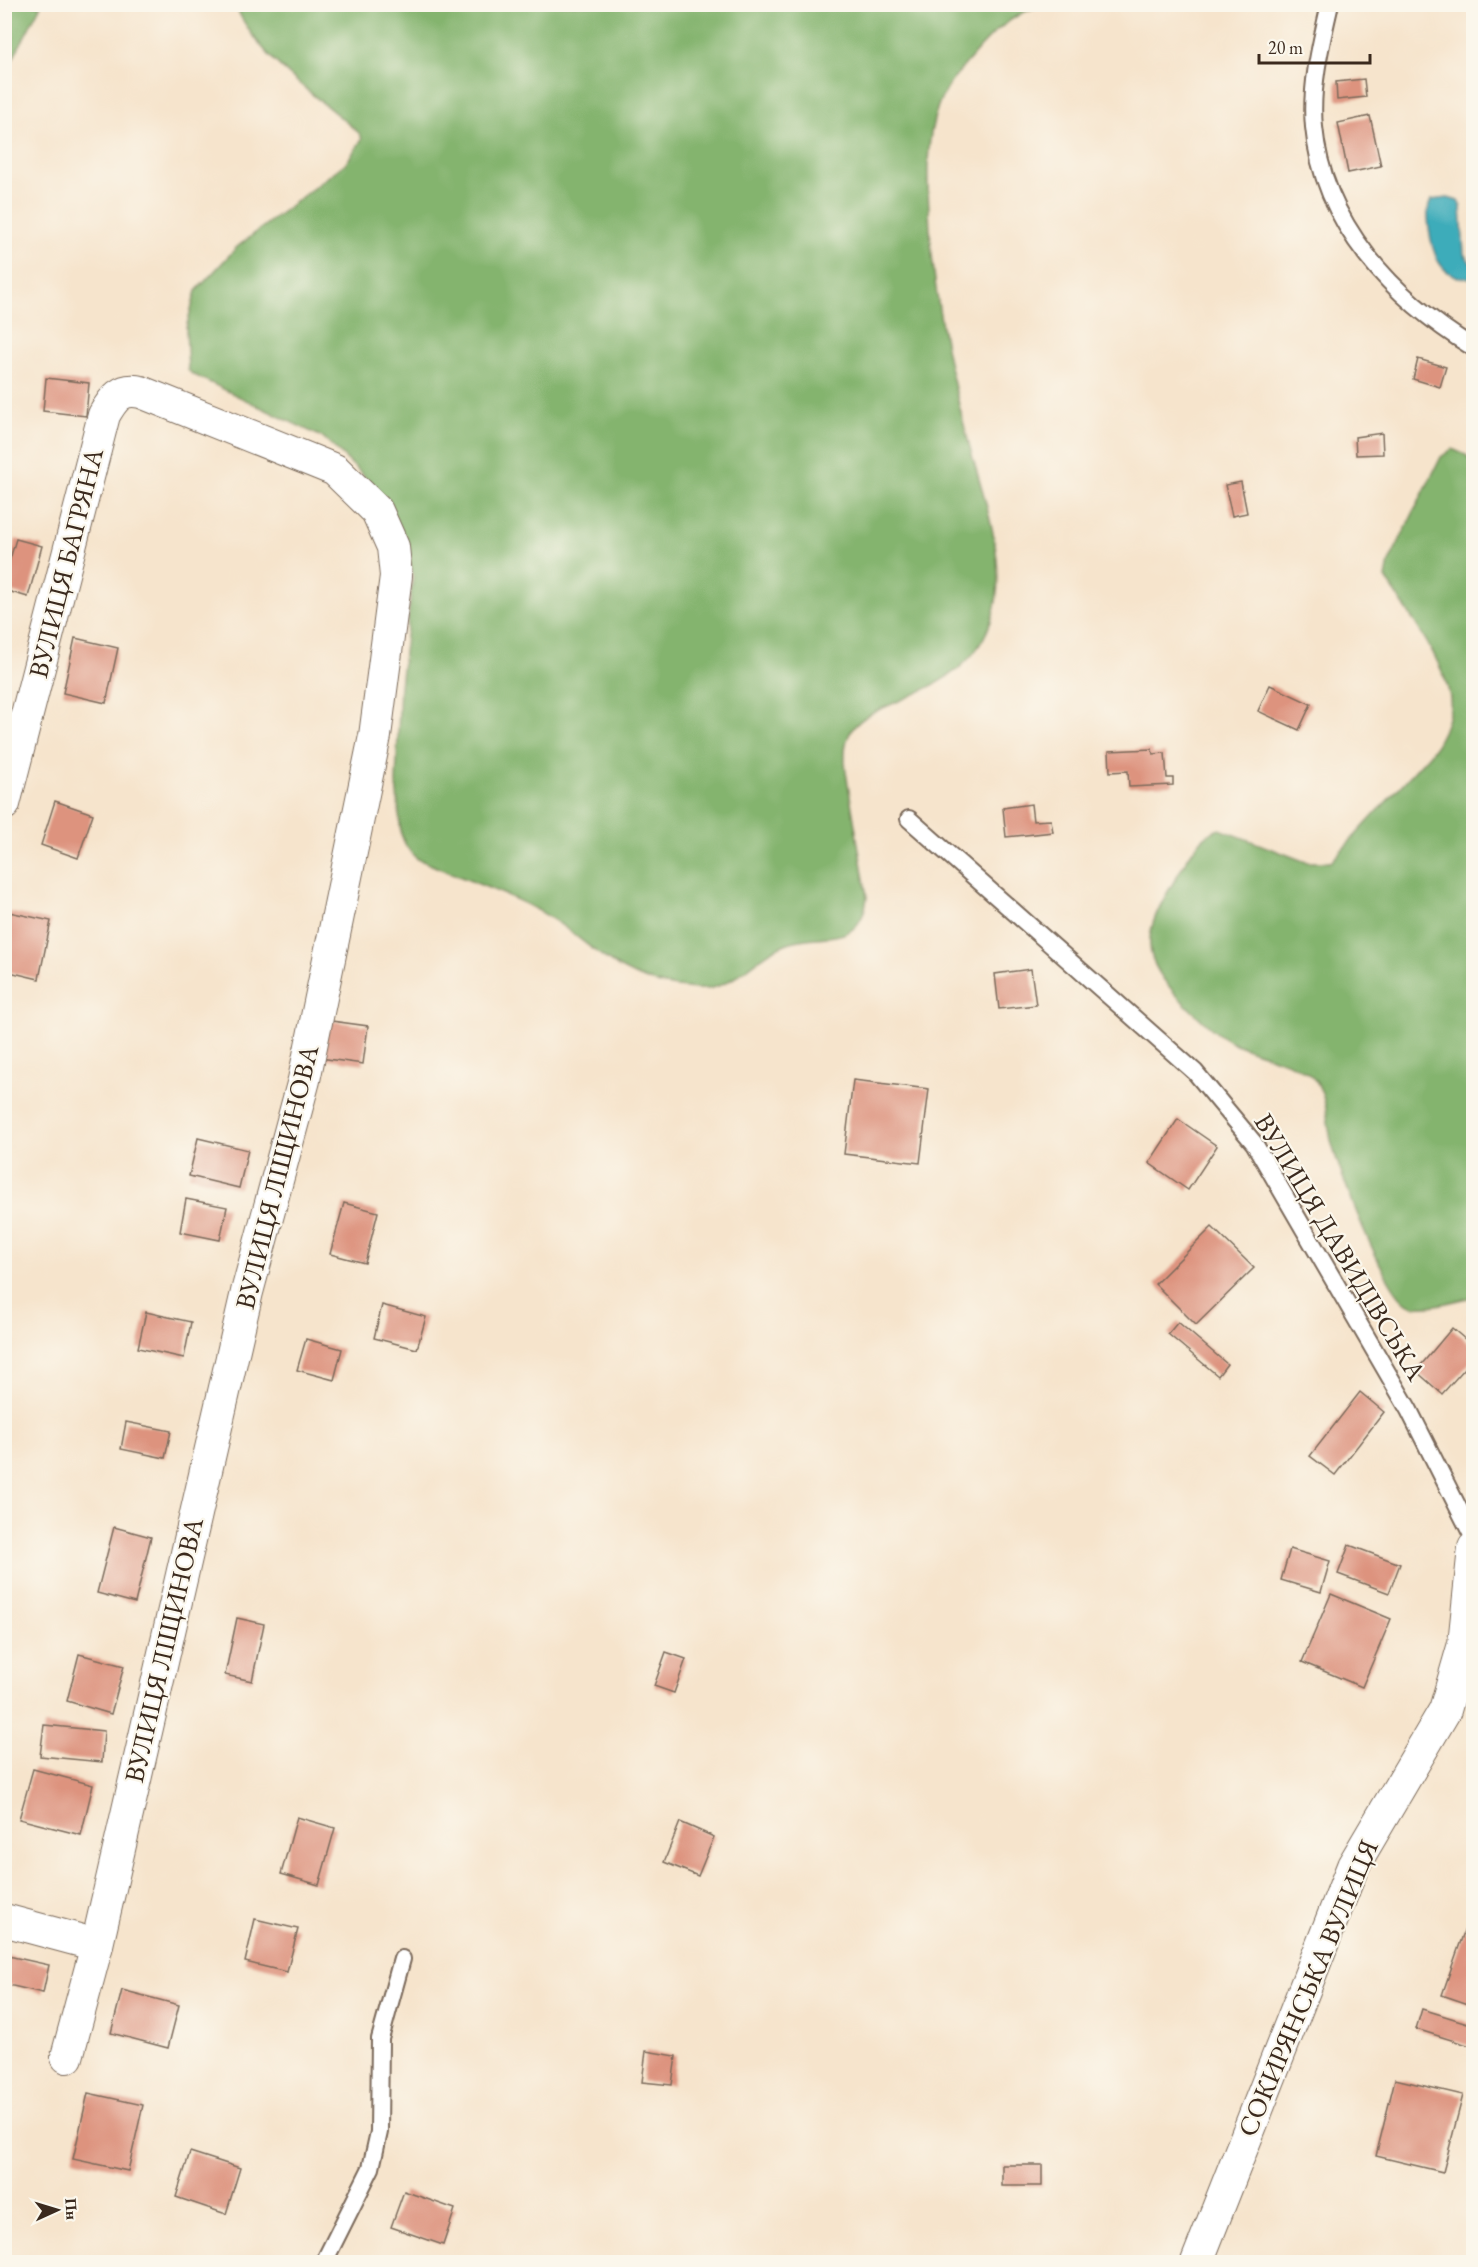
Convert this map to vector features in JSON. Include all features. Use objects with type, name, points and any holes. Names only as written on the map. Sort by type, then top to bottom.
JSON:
[{"type":"street","name":"ВУЛИЦЯ БАГРЯНА","points":[[4,804],[104,416],[113,400],[123,392],[132,390],[184,410]]},
{"type":"street","name":"ВУЛИЦЯ ЛІЩИНОВА","points":[[67,2057],[96,1945],[247,1292],[304,1080],[375,736],[396,576],[393,546],[377,511],[335,470],[184,410]]},
{"type":"street","name":"СОКИРЯНСЬКА ВУЛИЦЯ","points":[[1197,2262],[1353,1866],[1445,1710],[1464,1644],[1473,1548]]},
{"type":"street","points":[[4,1920],[96,1945]]},
{"type":"lane","points":[[1330,4],[1314,91],[1314,126],[1318,153],[1332,199],[1358,244],[1390,281],[1413,305],[1473,348]]},
{"type":"lane","name":"ВУЛИЦЯ ДАВИДІВСЬКА","points":[[909,819],[1195,1072],[1254,1143],[1409,1410],[1473,1539]]},
{"type":"lane","points":[[324,2262],[371,2169],[379,2132],[380,2039],[402,1959]]},
{"type":"green space","points":[[4,5],[41,5],[5,74]]},
{"type":"green space","points":[[235,5],[1042,5],[1012,19],[979,49],[944,93],[931,132],[928,197],[938,303],[956,394],[992,527],[998,584],[991,623],[972,655],[945,678],[867,716],[852,729],[849,735],[845,766],[867,897],[858,924],[850,931],[829,937],[804,939],[780,946],[733,979],[712,988],[676,987],[652,982],[631,974],[613,964],[547,915],[416,858],[406,846],[401,834],[396,783],[400,686],[413,577],[407,543],[363,475],[324,438],[188,370],[186,328],[196,291],[237,247],[347,162],[362,139],[359,133],[273,59],[245,25]]},
{"type":"green space","points":[[1452,449],[1466,455],[1474,464],[1474,1297],[1418,1306],[1411,1305],[1401,1297],[1389,1280],[1364,1230],[1335,1155],[1322,1092],[1314,1079],[1298,1067],[1241,1046],[1213,1030],[1170,988],[1159,973],[1150,945],[1151,931],[1164,898],[1189,856],[1206,836],[1220,829],[1306,862],[1331,862],[1437,744],[1450,709],[1445,678],[1427,642],[1386,578],[1389,562],[1441,457]]},
{"type":"water","points":[[1448,198],[1458,201],[1461,207],[1464,254],[1473,266],[1473,274],[1469,278],[1459,277],[1444,269],[1432,246],[1428,217],[1429,203],[1431,200]]},
{"type":"building","points":[[1364,79],[1366,97],[1337,100],[1336,82]]},
{"type":"building","points":[[1370,116],[1381,166],[1348,173],[1338,123]]},
{"type":"building","points":[[1418,359],[1446,367],[1440,387],[1413,379]]},
{"type":"building","points":[[46,378],[89,383],[86,416],[43,411]]},
{"type":"building","points":[[1382,433],[1383,454],[1356,455],[1355,437]]},
{"type":"building","points":[[1241,482],[1247,513],[1232,516],[1225,485]]},
{"type":"building","points":[[16,539],[42,546],[28,597],[4,590],[4,579]]},
{"type":"building","points":[[75,638],[118,648],[106,703],[63,693]]},
{"type":"building","points":[[1270,685],[1311,704],[1299,730],[1258,711]]},
{"type":"building","points":[[1152,749],[1153,754],[1165,753],[1167,778],[1173,778],[1173,785],[1129,787],[1128,771],[1110,772],[1109,751]]},
{"type":"building","points":[[55,801],[93,814],[78,858],[41,845]]},
{"type":"building","points":[[1031,804],[1033,821],[1051,820],[1053,832],[1006,837],[1003,808]]},
{"type":"building","points":[[9,912],[51,921],[39,979],[5,971],[5,933]]},
{"type":"building","points":[[1031,969],[1036,1005],[999,1009],[995,974]]},
{"type":"building","points":[[324,1020],[368,1026],[363,1064],[320,1058]]},
{"type":"building","points":[[853,1080],[929,1089],[920,1163],[844,1154]]},
{"type":"building","points":[[1178,1119],[1217,1146],[1188,1190],[1149,1163]]},
{"type":"building","points":[[198,1138],[248,1150],[239,1188],[189,1176]]},
{"type":"building","points":[[186,1199],[227,1207],[220,1240],[180,1232]]},
{"type":"building","points":[[344,1203],[378,1212],[365,1263],[330,1254]]},
{"type":"building","points":[[1212,1227],[1254,1268],[1196,1325],[1155,1284]]},
{"type":"building","points":[[382,1305],[426,1317],[417,1349],[374,1338]]},
{"type":"building","points":[[146,1312],[191,1322],[184,1358],[138,1348]]},
{"type":"building","points":[[1178,1322],[1227,1364],[1218,1376],[1168,1334]]},
{"type":"building","points":[[1452,1328],[1474,1347],[1474,1358],[1442,1394],[1416,1371]]},
{"type":"building","points":[[306,1339],[342,1349],[334,1380],[297,1370]]},
{"type":"building","points":[[1360,1392],[1384,1412],[1335,1475],[1310,1456]]},
{"type":"building","points":[[126,1422],[171,1431],[165,1458],[121,1449]]},
{"type":"building","points":[[114,1527],[151,1537],[135,1603],[97,1593]]},
{"type":"building","points":[[1349,1545],[1400,1564],[1389,1593],[1338,1574]]},
{"type":"building","points":[[1290,1549],[1330,1561],[1321,1592],[1281,1580]]},
{"type":"building","points":[[1331,1594],[1391,1619],[1362,1687],[1302,1662]]},
{"type":"building","points":[[237,1618],[264,1624],[252,1681],[225,1675]]},
{"type":"building","points":[[666,1652],[686,1659],[674,1693],[654,1686]]},
{"type":"building","points":[[79,1654],[124,1666],[111,1714],[67,1701]]},
{"type":"building","points":[[44,1725],[104,1731],[102,1762],[40,1756]]},
{"type":"building","points":[[33,1769],[93,1785],[81,1835],[19,1819]]},
{"type":"building","points":[[297,1817],[335,1828],[319,1885],[281,1874]]},
{"type":"building","points":[[680,1822],[714,1837],[698,1876],[664,1862]]},
{"type":"building","points":[[255,1919],[298,1929],[287,1972],[245,1962]]},
{"type":"building","points":[[1465,1929],[1474,1932],[1474,2006],[1442,1995]]},
{"type":"building","points":[[4,1955],[49,1965],[43,1993],[4,1984]]},
{"type":"building","points":[[122,1990],[179,2005],[168,2048],[111,2033]]},
{"type":"building","points":[[1422,2009],[1474,2025],[1474,2047],[1416,2029]]},
{"type":"building","points":[[646,2051],[676,2056],[672,2085],[642,2082]]},
{"type":"building","points":[[1395,2079],[1463,2095],[1443,2172],[1376,2156]]},
{"type":"building","points":[[88,2093],[143,2105],[128,2171],[73,2159]]},
{"type":"building","points":[[190,2152],[240,2168],[226,2214],[176,2197]]},
{"type":"building","points":[[1002,2165],[1042,2165],[1042,2186],[1002,2186]]},
{"type":"building","points":[[404,2191],[455,2209],[443,2245],[391,2227]]}]
